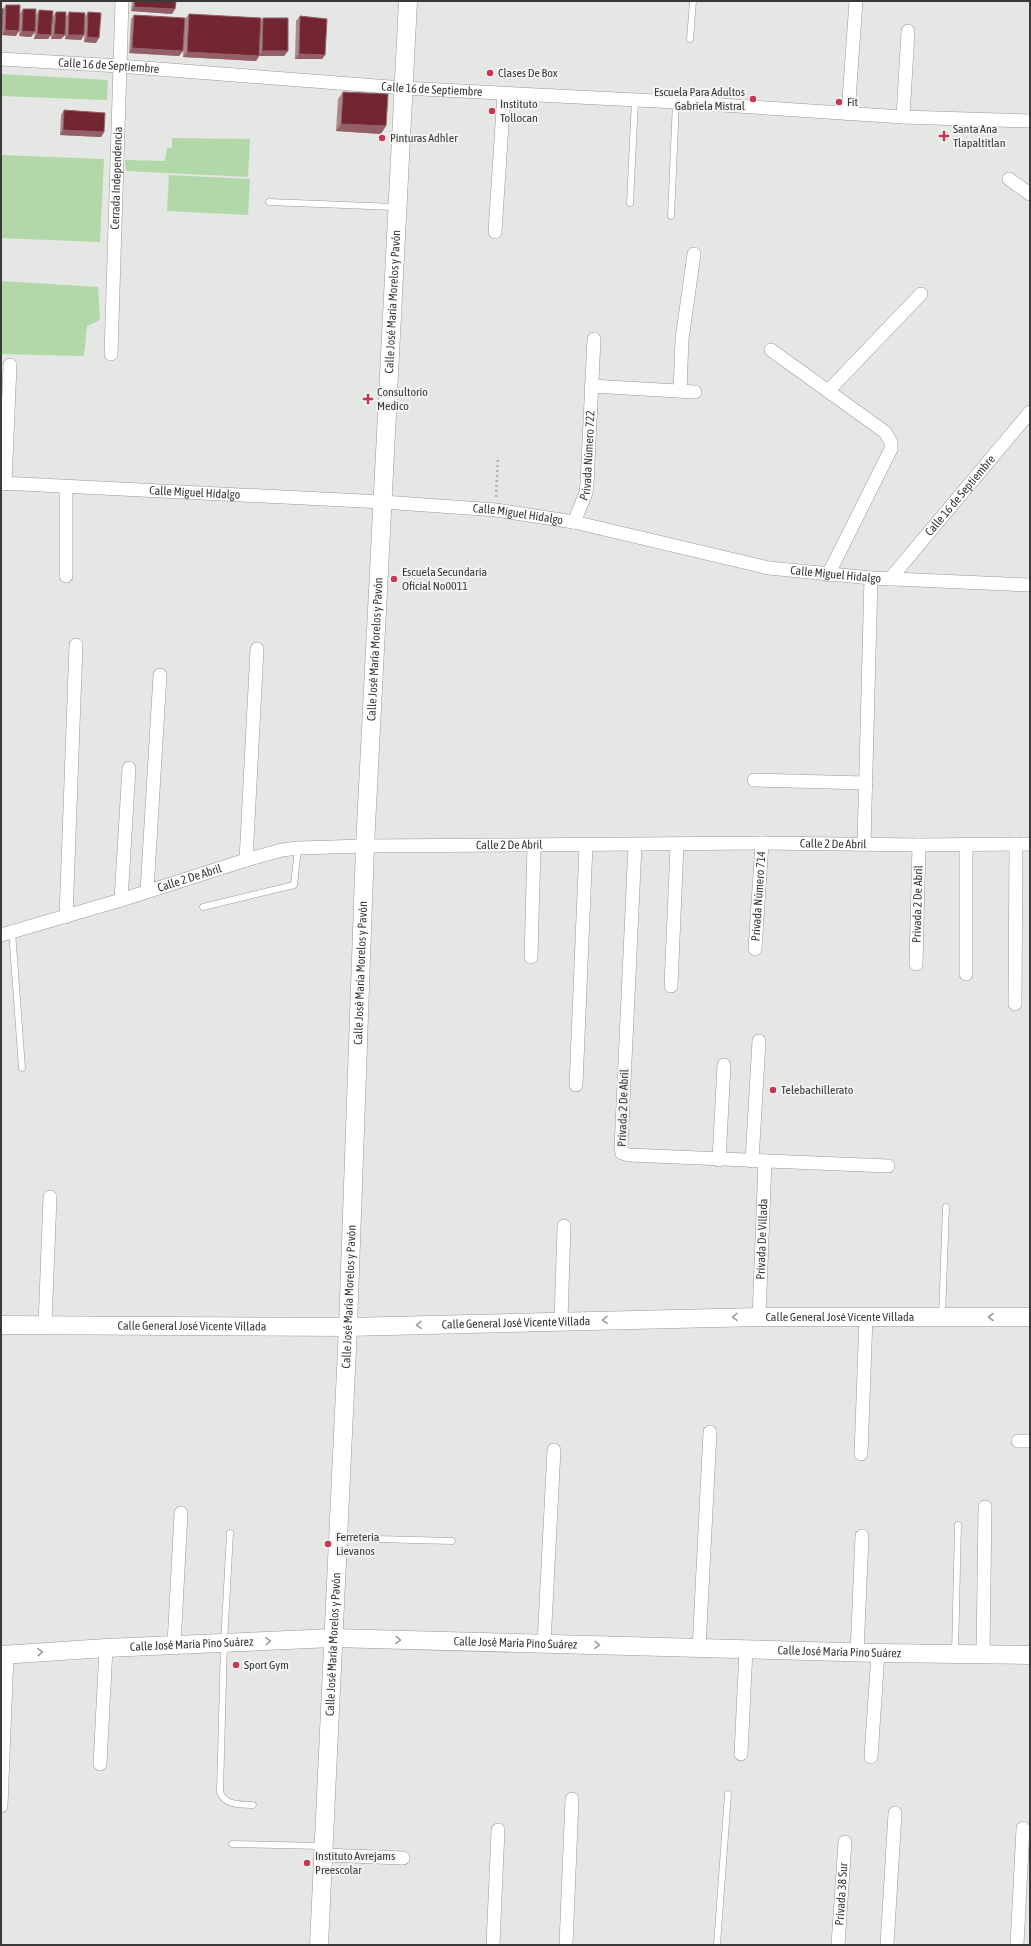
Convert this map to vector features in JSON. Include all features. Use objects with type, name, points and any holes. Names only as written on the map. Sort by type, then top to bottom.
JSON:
[{"type":"main road","name":"Calle José María Morelos y Pavón","points":[[319,1945],[348,1327],[364,846],[408,1]]},
{"type":"main road","name":"Calle General José Vicente Villada","points":[[1,1324],[348,1327],[759,1317],[1030,1317]]},
{"type":"main road","name":"Calle José María Pino Suárez","points":[[4,1655],[106,1648],[333,1638],[857,1653],[1030,1655]]},
{"type":"street","name":"Cerrada Independencia","points":[[111,354],[122,1]]},
{"type":"street","points":[[848,114],[856,1]]},
{"type":"street","points":[[903,117],[908,31]]},
{"type":"street","name":"Calle 16 de Septiembre","points":[[1,59],[119,66],[403,88],[676,102],[903,117],[1030,121]]},
{"type":"street","points":[[495,232],[504,94]]},
{"type":"street","points":[[1009,179],[1030,194]]},
{"type":"street","points":[[680,391],[682,339],[694,254]]},
{"type":"street","points":[[828,390],[921,294]]},
{"type":"street","name":"Privada Número 722","points":[[574,522],[586,493],[587,484],[594,339]]},
{"type":"street","points":[[771,350],[885,432],[891,442],[891,449],[828,575]]},
{"type":"street","points":[[3,484],[10,365]]},
{"type":"street","points":[[591,386],[695,392]]},
{"type":"street","name":"Calle 16 de Septiembre","points":[[890,579],[1030,412]]},
{"type":"street","name":"Calle Miguel Hidalgo","points":[[3,484],[383,502],[496,510],[574,522],[769,568],[828,575],[871,578],[1030,585]]},
{"type":"street","points":[[66,487],[66,576]]},
{"type":"street","points":[[864,844],[871,578]]},
{"type":"street","points":[[66,917],[76,645]]},
{"type":"street","points":[[246,860],[257,649]]},
{"type":"street","points":[[147,891],[160,675]]},
{"type":"street","points":[[121,900],[129,768]]},
{"type":"street","points":[[754,780],[866,783]]},
{"type":"street","name":"Calle 2 De Abril","points":[[7,933],[66,917],[246,860],[282,850],[298,848],[364,846],[534,846],[762,843],[919,845],[1030,844]]},
{"type":"street","name":"Privada Número 714","points":[[755,949],[762,843]]},
{"type":"street","points":[[671,986],[677,844]]},
{"type":"street","points":[[966,844],[966,974]]},
{"type":"street","points":[[1015,1004],[1016,844]]},
{"type":"street","points":[[576,1085],[586,845]]},
{"type":"street","name":"Privada 2 De Abril","points":[[635,845],[622,1153],[629,1155],[719,1160],[888,1166]]},
{"type":"street","name":"Privada 2 De Abril","points":[[916,964],[919,845]]},
{"type":"street","points":[[531,957],[534,846]]},
{"type":"street","points":[[752,1161],[759,1041]]},
{"type":"street","points":[[719,1160],[724,1065]]},
{"type":"street","name":"Privada De Villada","points":[[759,1317],[765,1161]]},
{"type":"street","points":[[45,1325],[50,1198]]},
{"type":"street","points":[[561,1321],[564,1226]]},
{"type":"street","points":[[861,1454],[866,1317]]},
{"type":"street","points":[[699,1648],[710,1432]]},
{"type":"street","points":[[544,1644],[554,1450]]},
{"type":"street","points":[[983,1655],[986,1507]]},
{"type":"street","points":[[174,1645],[182,1513]]},
{"type":"street","points":[[857,1653],[862,1536]]},
{"type":"street","points":[[100,1764],[106,1648]]},
{"type":"street","points":[[741,1754],[746,1649]]},
{"type":"street","points":[[871,1757],[878,1653]]},
{"type":"street","points":[[1,1806],[4,1655]]},
{"type":"street","points":[[566,1945],[572,1799]]},
{"type":"street","points":[[887,1945],[895,1813]]},
{"type":"street","points":[[1017,1945],[1023,1828]]},
{"type":"street","points":[[493,1945],[498,1830]]},
{"type":"street","name":"Privada 38 Sur","points":[[838,1945],[845,1842]]},
{"type":"street","points":[[323,1851],[403,1858]]},
{"type":"lane","points":[[690,39],[693,1]]},
{"type":"lane","points":[[630,203],[635,100]]},
{"type":"lane","points":[[671,216],[676,102]]},
{"type":"lane","points":[[269,202],[397,207]]},
{"type":"lane","points":[[203,907],[294,885],[298,848]]},
{"type":"lane","points":[[7,933],[22,1068]]},
{"type":"lane","points":[[942,1318],[946,1207]]},
{"type":"lane","points":[[955,1654],[958,1524]]},
{"type":"lane","points":[[230,1533],[224,1643],[220,1792],[222,1798],[227,1802],[253,1805]]},
{"type":"lane","points":[[338,1538],[452,1541]]},
{"type":"lane","points":[[717,1945],[728,1794]]},
{"type":"lane","points":[[232,1844],[323,1851]]},
{"type":"path","points":[[496,510],[498,457]]},
{"type":"green space","points":[[1,74],[108,80],[107,100],[1,96]]},
{"type":"green space","points":[[172,138],[250,139],[248,177],[126,171],[125,160],[165,161],[167,148],[172,148]]},
{"type":"green space","points":[[1,155],[104,159],[100,242],[1,238]]},
{"type":"green space","points":[[169,175],[250,179],[248,215],[167,211]]},
{"type":"green space","points":[[1,281],[98,287],[100,320],[87,326],[84,356],[1,354]]},
{"type":"building","points":[[135,1],[176,1],[175,9],[134,7]]},
{"type":"building","points":[[6,5],[20,5],[19,31],[5,30]]},
{"type":"building","points":[[1,8],[3,9],[2,31],[1,30]]},
{"type":"building","points":[[23,9],[36,9],[35,32],[22,31]]},
{"type":"building","points":[[39,10],[53,11],[51,35],[37,34]]},
{"type":"building","points":[[56,12],[66,12],[65,35],[54,34]]},
{"type":"building","points":[[69,12],[85,13],[84,35],[68,35]]},
{"type":"building","points":[[88,12],[101,13],[99,38],[87,37]]},
{"type":"building","points":[[189,14],[261,18],[259,56],[187,52]]},
{"type":"building","points":[[134,15],[185,18],[183,51],[132,48]]},
{"type":"building","points":[[300,16],[327,19],[325,55],[299,54]]},
{"type":"building","points":[[263,18],[288,18],[288,51],[262,51]]},
{"type":"building","points":[[343,92],[388,94],[386,126],[341,124]]},
{"type":"building","points":[[64,110],[105,113],[104,132],[63,130]]},
{"type":"place","name":"Clases De Box","points":[[490,73]]},
{"type":"place","name":"Escuela Para Adultos Gabriela Mistral","points":[[753,99]]},
{"type":"place","name":"Fit","points":[[839,102]]},
{"type":"place","name":"Instituto Tollocan","points":[[492,111]]},
{"type":"place","name":"Santa Ana Tlapaltitlan","points":[[944,136]]},
{"type":"place","name":"Pinturas Adhler","points":[[382,138]]},
{"type":"place","name":"Consultorio Medico","points":[[368,399]]},
{"type":"place","name":"Escuela Secundaria Oficial No0011","points":[[394,579]]},
{"type":"place","name":"Telebachillerato","points":[[773,1090]]},
{"type":"place","name":"Ferreteria Lievanos","points":[[328,1544]]},
{"type":"place","name":"Sport Gym","points":[[236,1665]]},
{"type":"place","name":"Instituto Avrejams Preescolar","points":[[307,1863]]}]
